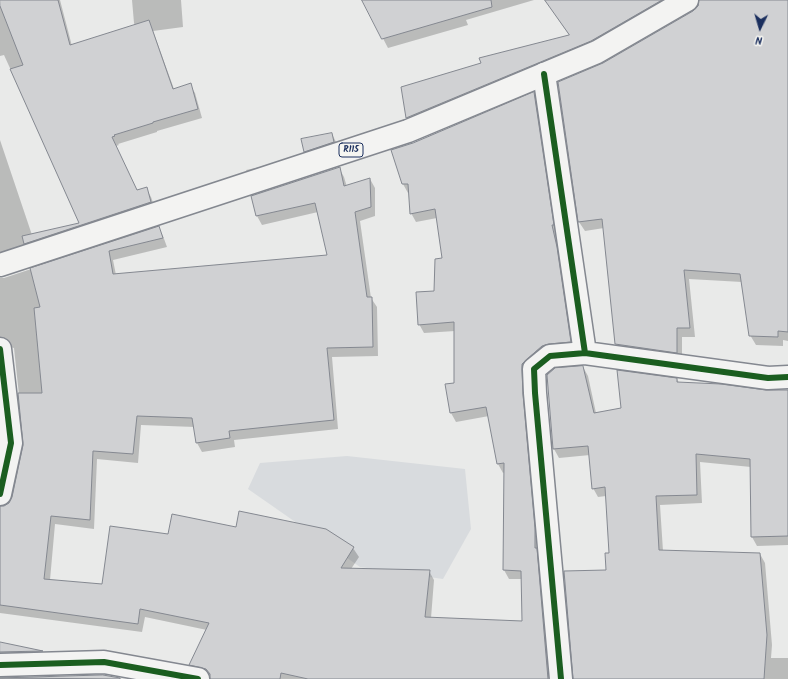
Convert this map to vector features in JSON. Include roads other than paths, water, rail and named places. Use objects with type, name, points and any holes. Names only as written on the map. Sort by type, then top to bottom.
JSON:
[{"type":"street","name":"R115","points":[[0,265],[408,131],[597,52],[687,0]]},
{"type":"street","points":[[544,74],[585,353]]},
{"type":"street","points":[[0,349],[11,443],[0,494]]},
{"type":"street","points":[[561,679],[534,393],[534,369],[550,356],[585,353],[768,378],[788,378]]},
{"type":"street","points":[[0,665],[104,662],[198,679]]}]
